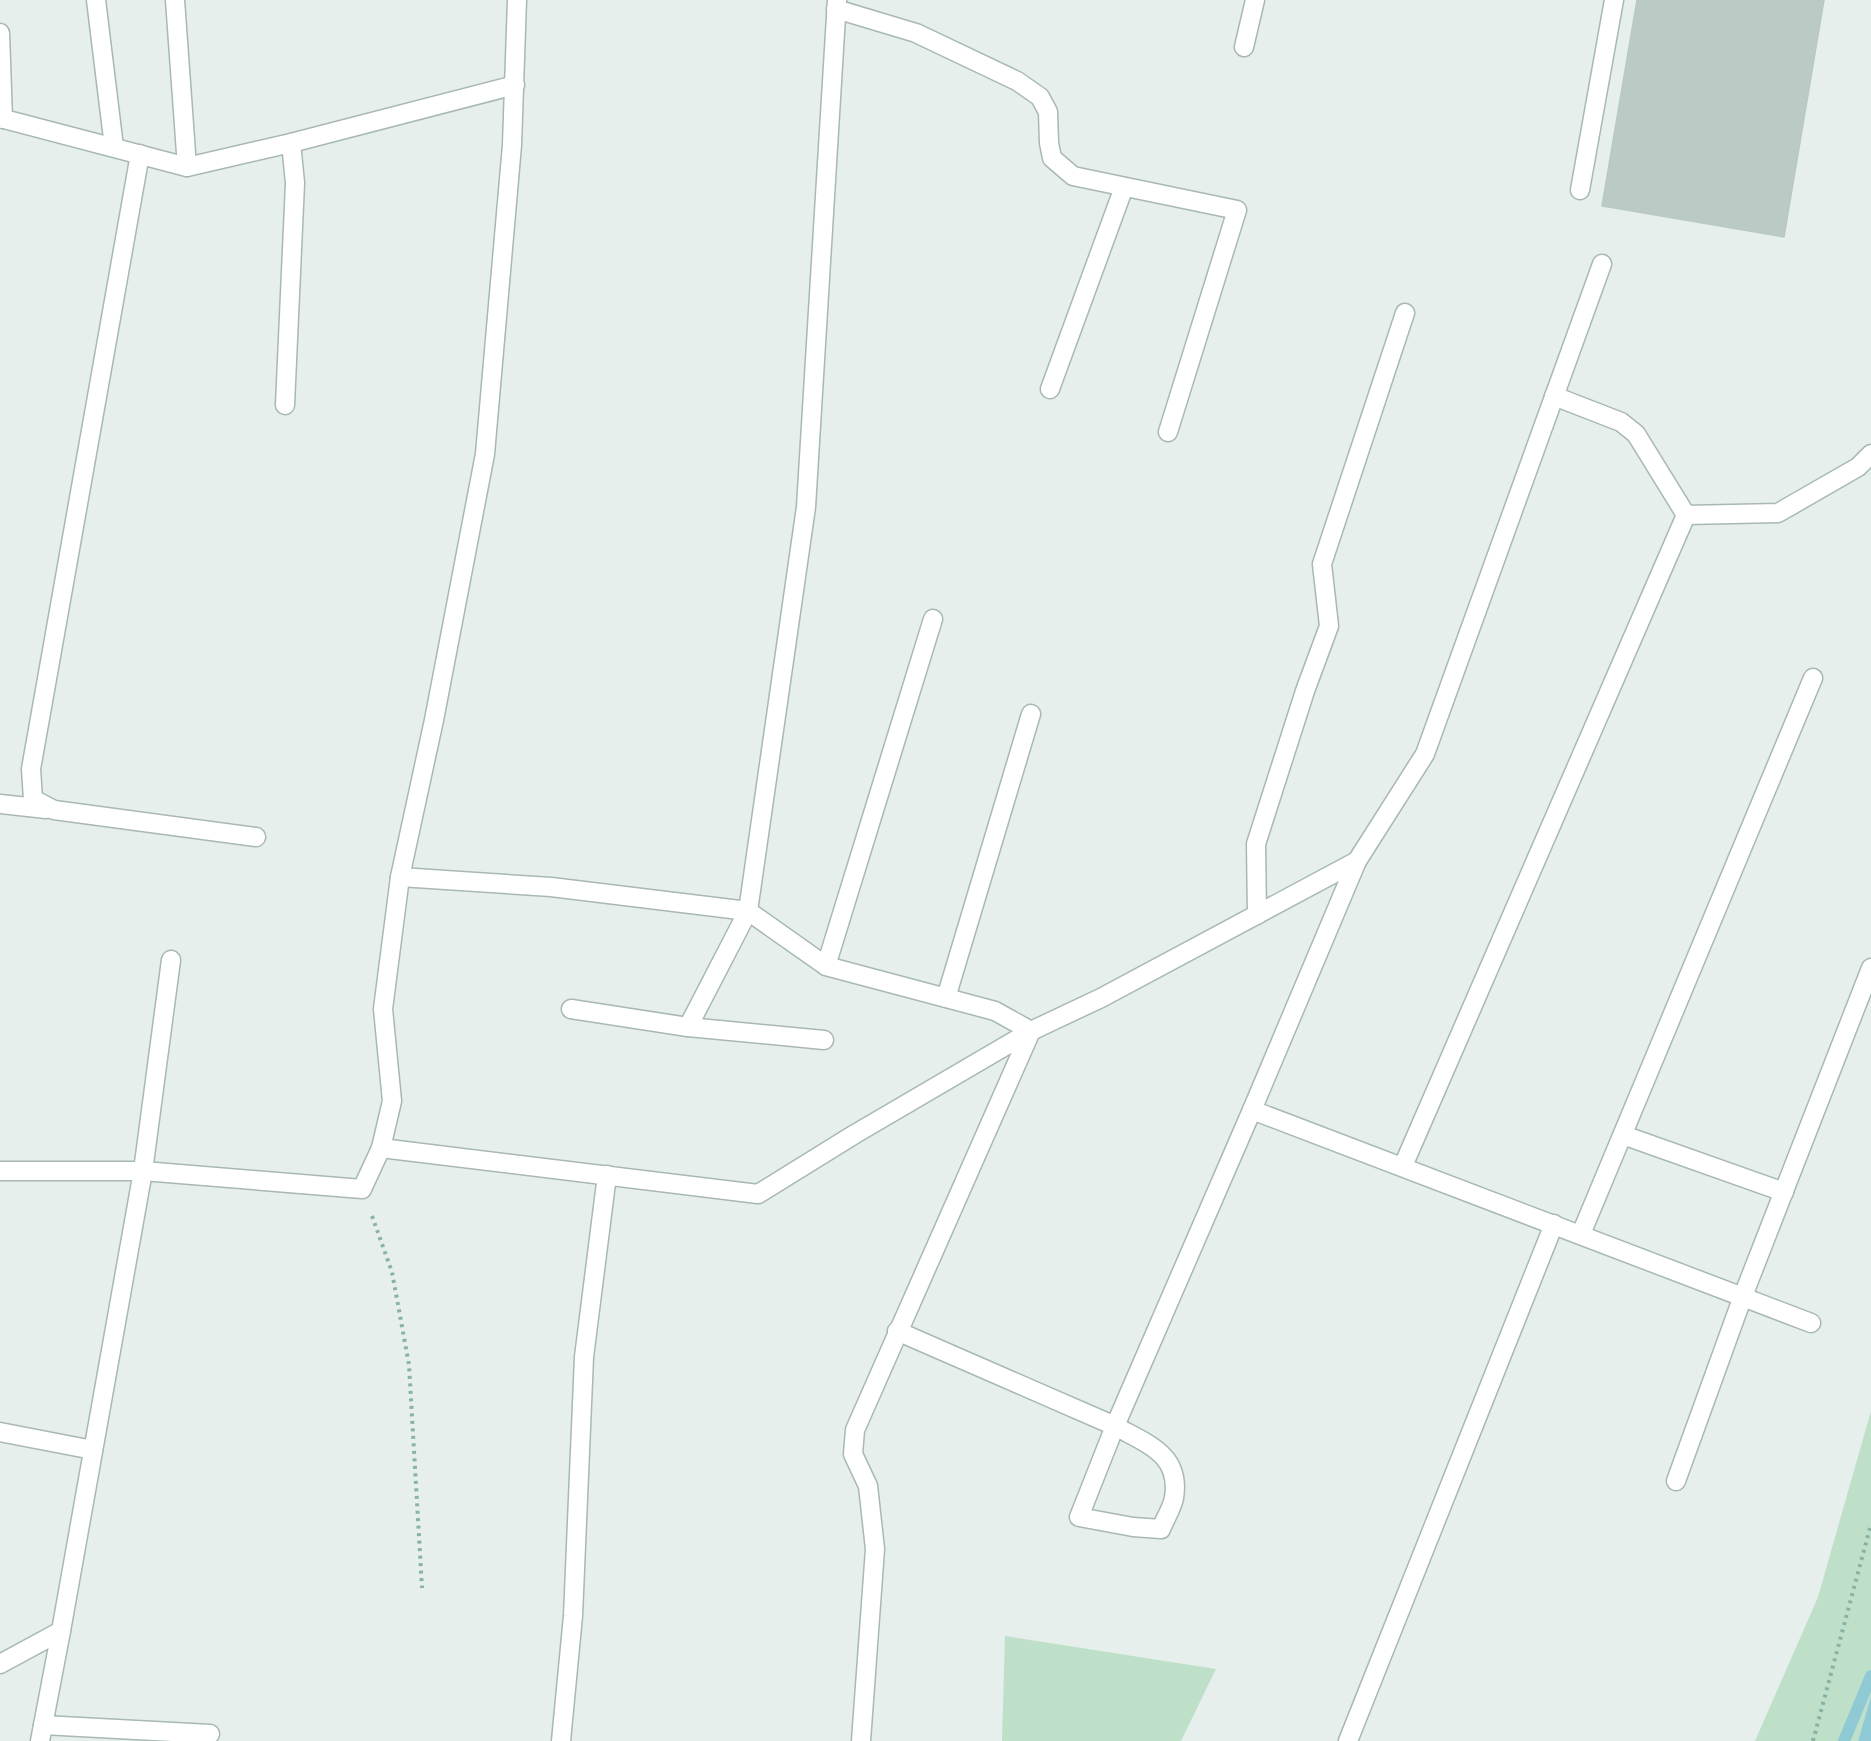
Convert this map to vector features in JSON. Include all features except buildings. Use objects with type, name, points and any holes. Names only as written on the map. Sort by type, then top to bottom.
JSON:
[{"type":"street","points":[[96,0],[114,147]]},
{"type":"street","points":[[175,0],[187,167]]},
{"type":"street","points":[[0,1172],[143,1171],[362,1189],[381,1148],[392,1101],[383,1009],[400,877],[434,720],[485,454],[512,145],[517,0]]},
{"type":"street","points":[[1244,47],[1255,0]]},
{"type":"street","points":[[1580,190],[1614,0]]},
{"type":"street","points":[[688,1027],[748,911],[806,507],[836,4],[916,33],[1017,81],[1040,97],[1048,112],[1052,158],[1073,176],[1237,210],[1168,432]]},
{"type":"street","points":[[0,33],[2,118],[187,167],[291,143],[515,85]]},
{"type":"street","points":[[285,405],[296,183],[291,143]]},
{"type":"street","points":[[54,810],[33,799],[31,769],[140,154]]},
{"type":"street","points":[[1050,389],[1124,187]]},
{"type":"street","points":[[897,1331],[1115,1426],[1161,1452],[1174,1471],[1174,1499],[1161,1529],[1133,1527],[1079,1517],[1115,1426],[1357,861],[1425,754],[1602,264]]},
{"type":"street","points":[[1257,915],[1256,844],[1305,691],[1329,626],[1322,564],[1405,313]]},
{"type":"street","points":[[1554,396],[1621,422],[1636,434],[1686,515]]},
{"type":"street","points":[[1686,515],[1778,513],[1858,467],[1871,454]]},
{"type":"street","points":[[1403,1166],[1686,515]]},
{"type":"street","points":[[826,966],[933,619]]},
{"type":"street","points":[[1581,1234],[1813,678]]},
{"type":"street","points":[[946,998],[1031,714]]},
{"type":"street","points":[[0,804],[256,837]]},
{"type":"street","points":[[381,1148],[758,1194],[1031,1031],[1101,998],[1357,861]]},
{"type":"street","points":[[400,877],[551,887],[748,911],[826,966],[995,1011],[1031,1031]]},
{"type":"street","points":[[171,960],[143,1171],[42,1733],[210,1734]]},
{"type":"street","points":[[1676,1481],[1743,1296],[1871,968]]},
{"type":"street","points":[[571,1009],[688,1027],[824,1040]]},
{"type":"street","points":[[861,1741],[875,1549],[868,1486],[853,1454],[855,1430],[1031,1031]]},
{"type":"street","points":[[1252,1110],[1811,1323]]},
{"type":"street","points":[[1623,1135],[1784,1192]]},
{"type":"street","points":[[561,1741],[573,1616],[584,1357],[608,1175]]},
{"type":"street","points":[[1348,1741],[1554,1224]]},
{"type":"street","points":[[0,1432],[93,1450]]},
{"type":"street","points":[[0,1664],[61,1631]]},
{"type":"path","points":[[362,1189],[392,1272],[408,1365],[422,1588]]},
{"type":"path","points":[[1813,1741],[1871,1524]]},
{"type":"green space","points":[[1871,1411],[1871,1696],[1858,1741],[1755,1741],[1818,1597]]},
{"type":"green space","points":[[1005,1636],[1216,1669],[1181,1741],[1002,1741]]},
{"type":"water","points":[[1871,1696],[1871,1741],[1858,1741]]},
{"type":"waterway","points":[[1844,1741],[1871,1676]]}]
